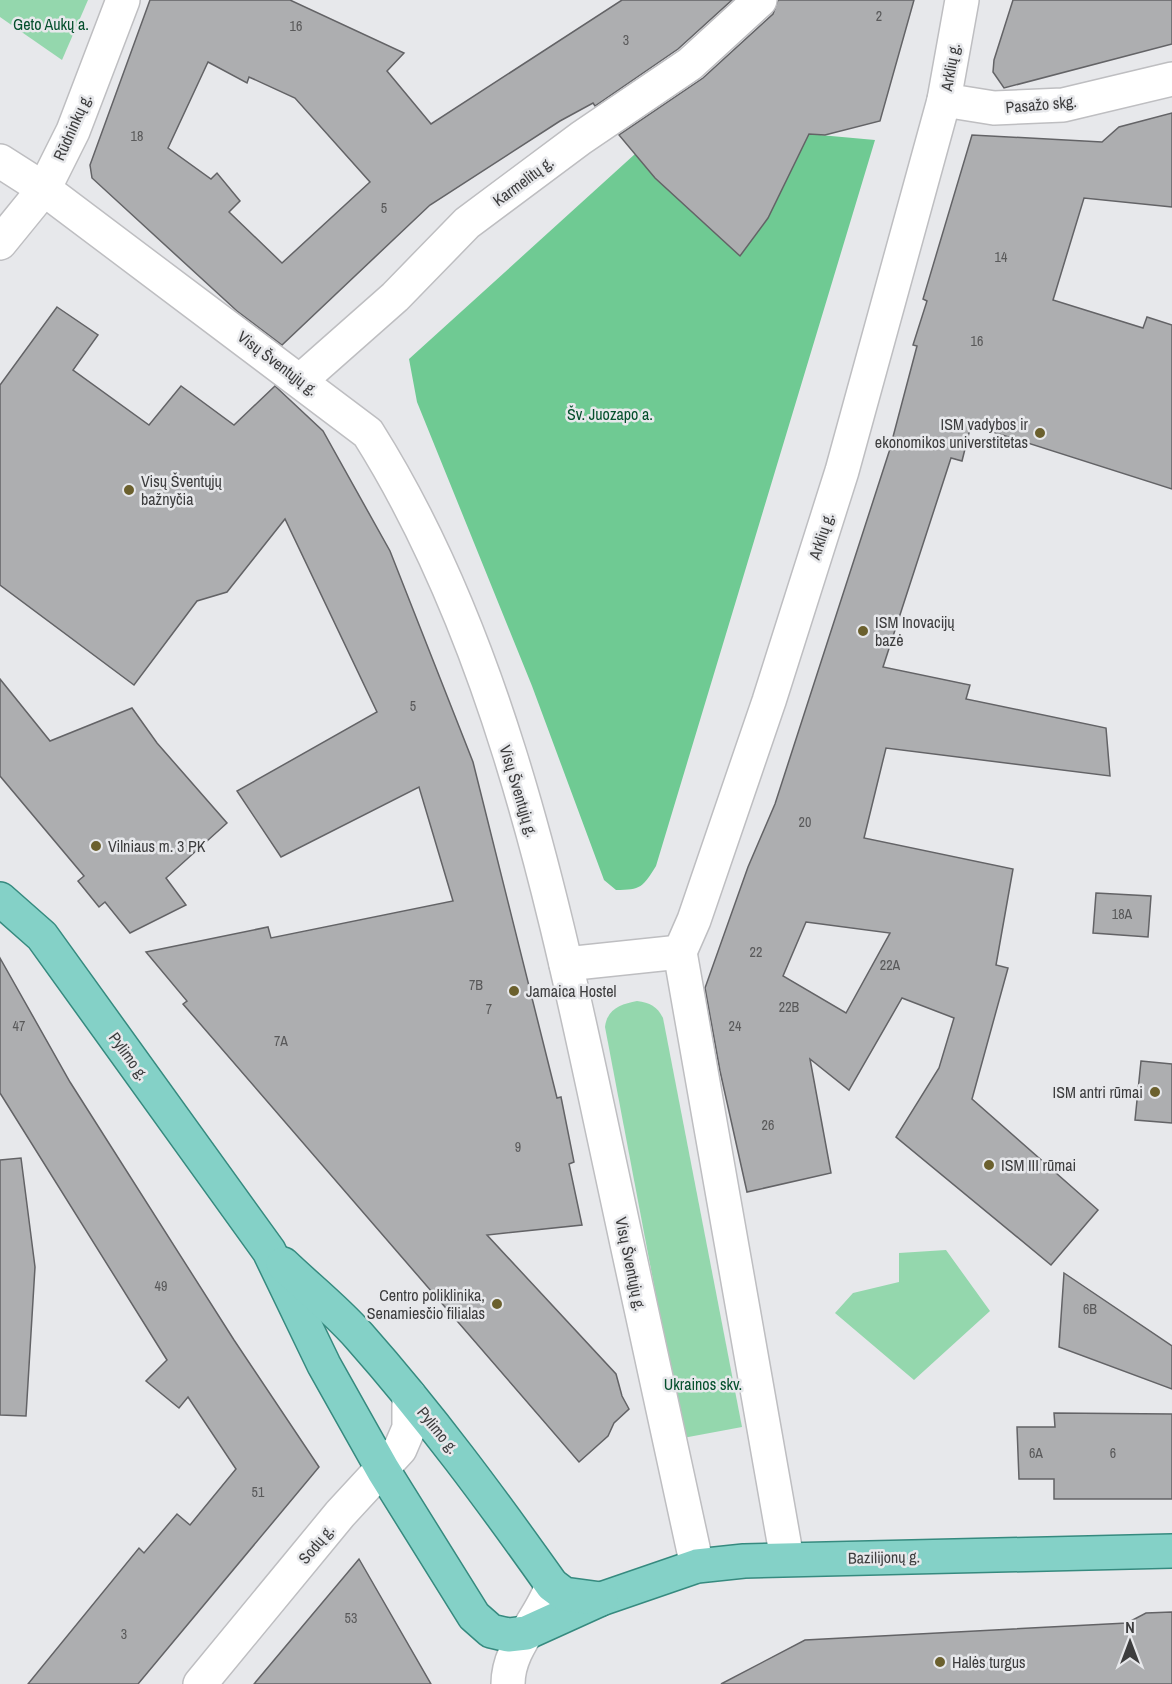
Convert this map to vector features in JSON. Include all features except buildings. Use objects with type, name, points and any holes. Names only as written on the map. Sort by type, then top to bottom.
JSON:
[{"type":"main road","name":"Pylimo g.","points":[[0,899],[42,936],[269,1251],[324,1365],[384,1470],[474,1616],[491,1630],[508,1635],[526,1633]]},
{"type":"main road","name":"Pylimo g.","points":[[269,1251],[357,1334],[409,1395],[463,1461],[552,1585]]},
{"type":"main road","name":"Bazilijonų g.","points":[[526,1633],[601,1599],[697,1566],[787,1559],[1172,1551]]},
{"type":"main road","name":"Bazilijonų g.","points":[[552,1585],[564,1594],[601,1599]]},
{"type":"street","name":"Rūdninkų g.","points":[[0,243],[44,189],[73,131],[123,0]]},
{"type":"street","name":"Karmelitų g.","points":[[301,380],[395,297],[467,223],[581,138],[690,64],[760,0]]},
{"type":"street","name":"Arklių g.","points":[[680,952],[694,920],[769,701],[842,471],[944,100],[963,0]]},
{"type":"street","name":"Pasažo skg.","points":[[944,100],[994,108],[1063,105],[1172,79]]},
{"type":"street","name":"Visų Šventųjų g.","points":[[0,161],[44,189],[301,380],[368,433],[399,482],[437,564],[474,654],[522,793],[566,964],[697,1566]]},
{"type":"street","points":[[566,964],[680,952],[787,1559]]},
{"type":"street","name":"Sodų g.","points":[[200,1684],[340,1514],[384,1470],[400,1449],[409,1428],[409,1395]]},
{"type":"street","points":[[508,1684],[508,1671],[526,1633],[541,1614],[552,1585]]},
{"type":"street","name":"Pylimo g.","points":[[474,1616],[502,1684]]},
{"type":"green space","name":"Geto Aukų a.","points":[[0,0],[88,0],[62,60],[0,17]]},
{"type":"green space","name":"Šv. Juozapo a.","points":[[809,134],[875,140],[656,866],[648,879],[640,886],[616,890],[604,880],[532,686],[417,402],[409,359],[635,154],[655,178],[740,256],[768,218]]},
{"type":"green space","name":"Ukrainos skv.","points":[[637,1001],[653,1006],[663,1018],[742,1427],[683,1438],[605,1027],[606,1021],[616,1008]]},
{"type":"green space","points":[[946,1250],[990,1311],[914,1380],[835,1313],[853,1293],[899,1282],[899,1253]]},
{"type":"place","name":"ISM vadybos ir ekonomikos universtitetas","points":[[1040,433]]},
{"type":"place","name":"Visų Šventųjų bažnyčia","points":[[129,490]]},
{"type":"place","name":"ISM Inovacijų bazė","points":[[863,631]]},
{"type":"place","name":"Vilniaus m. 3 PK","points":[[96,846]]},
{"type":"place","name":"Jamaica Hostel","points":[[514,991]]},
{"type":"place","name":"ISM antri rūmai","points":[[1155,1092]]},
{"type":"place","name":"ISM III rūmai","points":[[989,1165]]},
{"type":"place","name":"Centro poliklinika, Senamiesčio filialas","points":[[497,1304]]},
{"type":"place","name":"Halės turgus","points":[[940,1662]]}]
